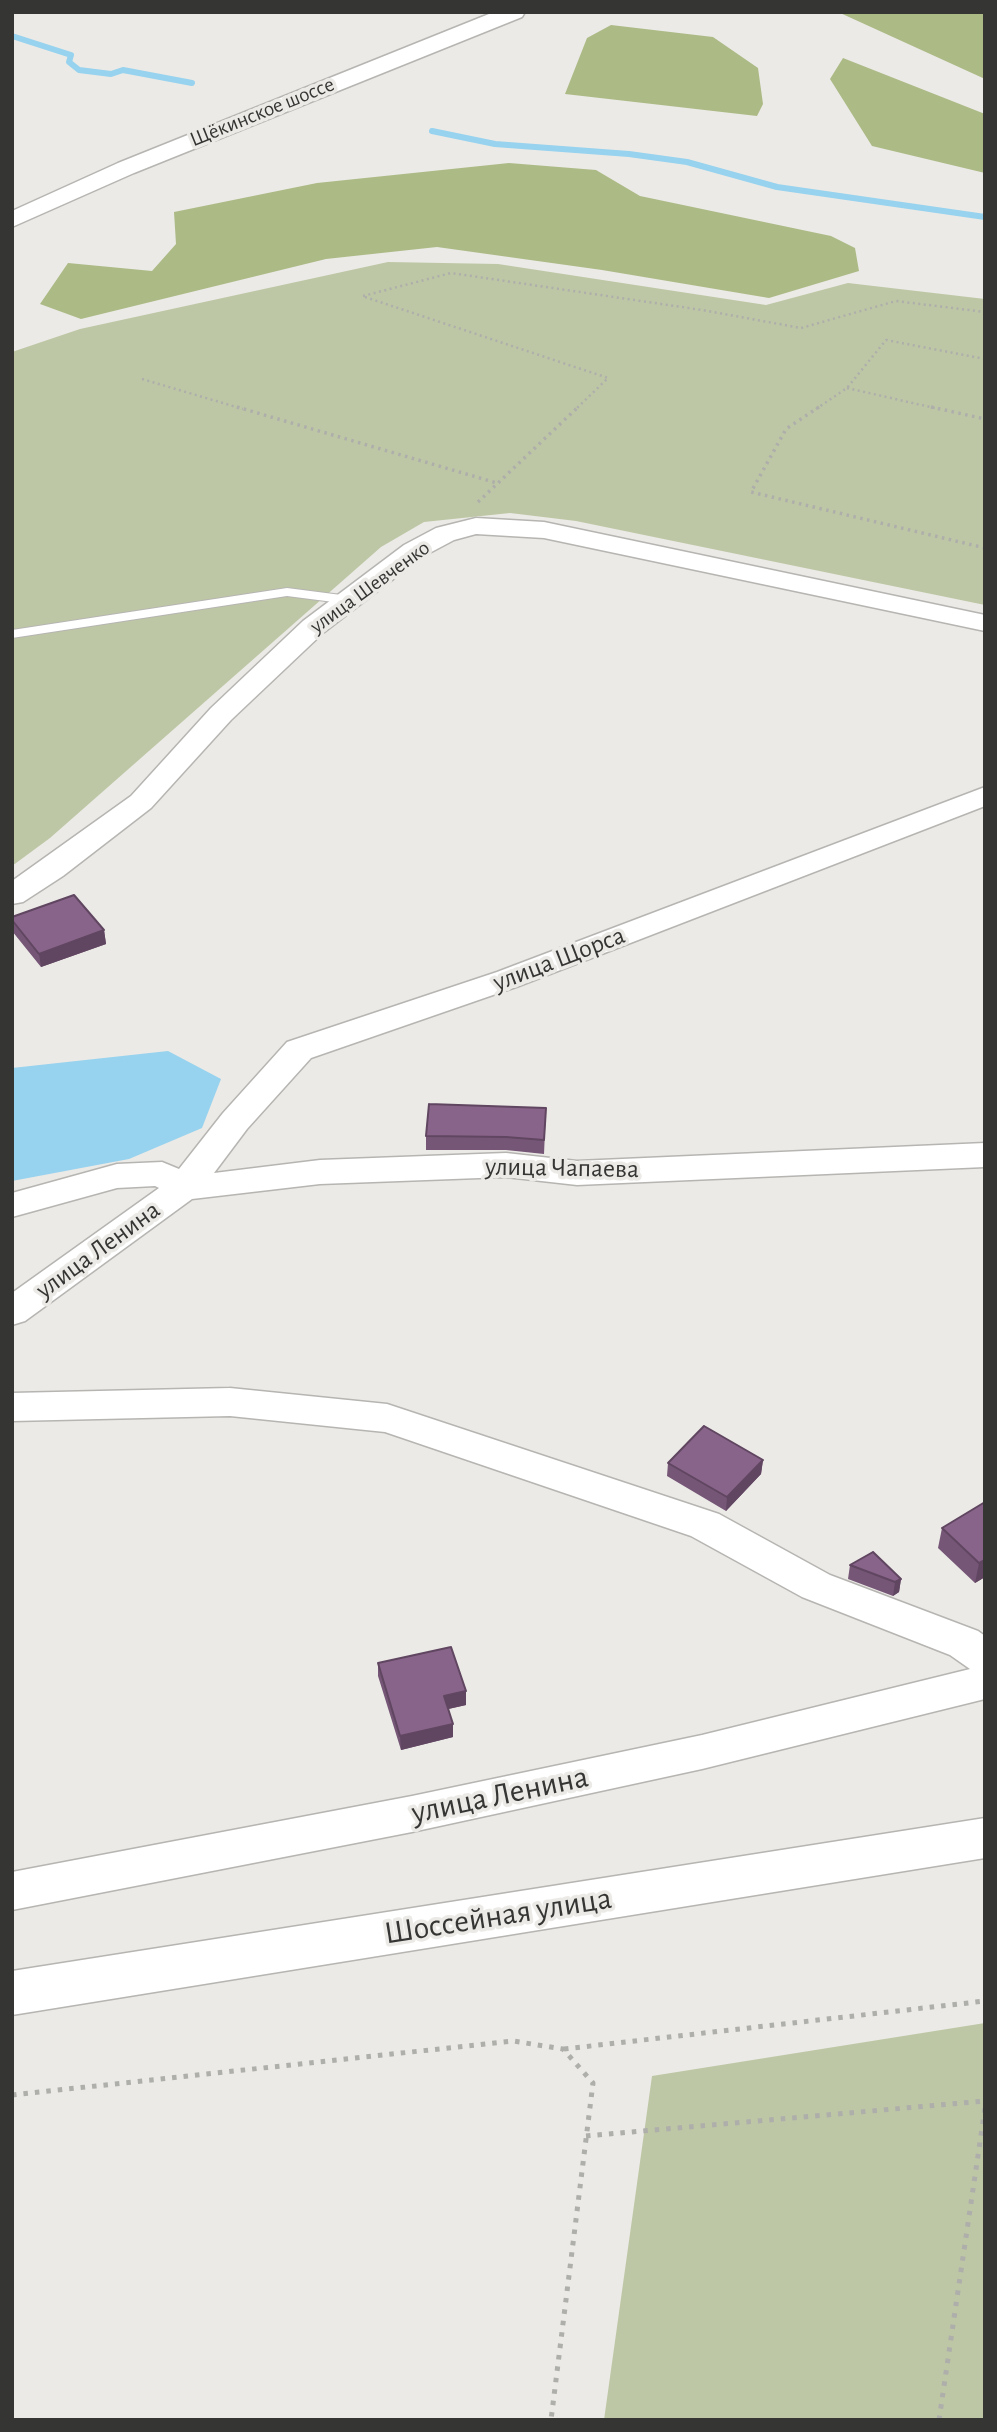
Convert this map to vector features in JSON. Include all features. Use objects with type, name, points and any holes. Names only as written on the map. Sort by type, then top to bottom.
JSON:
[{"type":"main road","name":"Щёкинское шоссе","points":[[12,220],[138,163],[514,12]]},
{"type":"main road","name":"Шоссейная улица","points":[[12,1993],[985,1838]]},
{"type":"street","name":"улица Шевченко","points":[[12,895],[52,869],[141,802],[221,713],[313,627],[413,551],[445,534],[476,526],[544,530],[985,623]]},
{"type":"street","name":"улица Щорса","points":[[183,1188],[235,1121],[299,1050],[508,979],[985,796]]},
{"type":"street","name":"улица Чапаева","points":[[183,1188],[320,1172],[506,1165],[577,1172],[985,1155]]},
{"type":"street","points":[[12,1205],[117,1176],[162,1174],[183,1188]]},
{"type":"street","name":"улица Ленина","points":[[12,1312],[183,1188]]},
{"type":"street","points":[[12,1406],[230,1402],[387,1418],[705,1525],[816,1586],[964,1643],[985,1658]]},
{"type":"street","name":"улица Ленина","points":[[12,1891],[438,1809],[702,1752],[985,1682]]},
{"type":"lane","points":[[12,634],[287,592],[349,600]]},
{"type":"path","points":[[445,534],[608,378],[363,296],[451,273],[702,310],[801,328],[896,301],[985,312]]},
{"type":"path","points":[[985,359],[886,340],[847,388],[786,429],[751,492],[985,548]]},
{"type":"path","points":[[142,379],[497,483]]},
{"type":"path","points":[[847,388],[985,419]]},
{"type":"path","points":[[12,2095],[513,2041],[563,2049],[985,2001]]},
{"type":"path","points":[[551,2420],[593,2083],[563,2049]]},
{"type":"path","points":[[586,2136],[985,2101]]},
{"type":"path","points":[[939,2420],[985,2108]]},
{"type":"green space","points":[[838,12],[985,12],[985,79]]},
{"type":"green space","points":[[611,25],[713,37],[758,68],[763,104],[757,116],[565,94],[587,38]]},
{"type":"green space","points":[[843,58],[985,114],[985,173],[872,146],[830,79]]},
{"type":"green space","points":[[509,163],[596,170],[640,196],[831,236],[855,248],[859,271],[769,298],[602,270],[437,247],[326,259],[81,319],[40,304],[68,263],[152,271],[176,244],[174,212],[317,183]]},
{"type":"green space","points":[[388,262],[498,264],[766,305],[848,283],[985,299],[985,605],[576,521],[510,513],[424,522],[381,547],[50,838],[12,866],[12,352],[80,329]]},
{"type":"green space","points":[[985,2023],[985,2420],[604,2420],[652,2076]]},
{"type":"water","points":[[168,1051],[221,1079],[202,1128],[129,1159],[12,1181],[12,1068]]},
{"type":"building","points":[[74,895],[104,930],[39,954],[12,917]]},
{"type":"building","points":[[429,1104],[546,1108],[544,1140],[426,1136]]},
{"type":"building","points":[[704,1426],[763,1460],[727,1497],[668,1463]]},
{"type":"building","points":[[985,1502],[985,1560],[979,1563],[942,1528]]},
{"type":"building","points":[[873,1552],[901,1579],[895,1582],[850,1565]]},
{"type":"building","points":[[451,1647],[466,1691],[444,1696],[453,1724],[400,1736],[378,1663]]},
{"type":"waterway","points":[[12,36],[71,55],[69,62],[79,70],[111,74],[123,70],[192,83]]},
{"type":"waterway","points":[[432,131],[495,144],[629,154],[687,162],[777,187],[985,217]]}]
